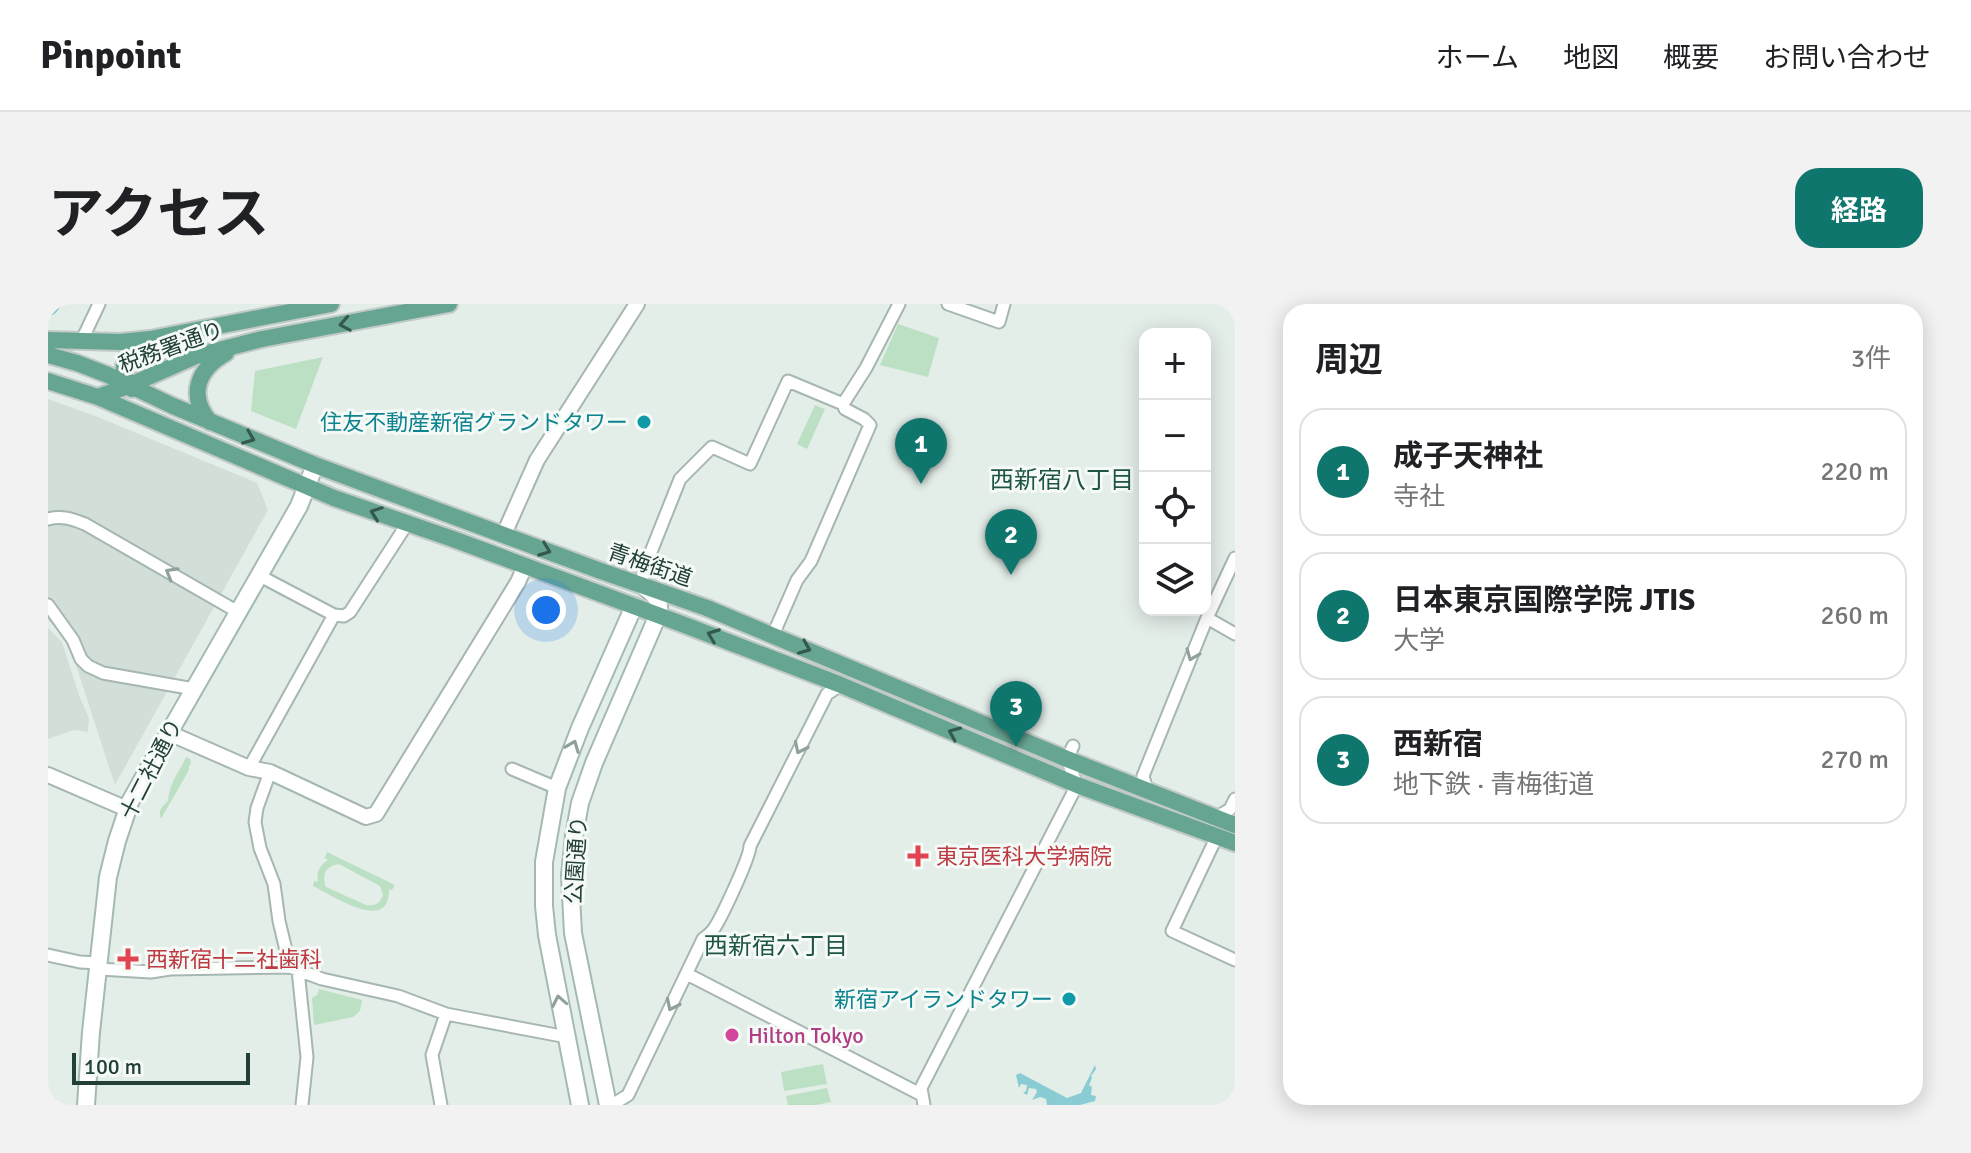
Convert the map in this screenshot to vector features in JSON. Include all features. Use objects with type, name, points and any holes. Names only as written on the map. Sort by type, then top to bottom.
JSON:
[{"type":"main road","name":"税務署通り","points":[[49,345],[150,339],[331,304]]},
{"type":"main road","name":"税務署通り","points":[[98,397],[196,356],[262,339],[447,304]]},
{"type":"main road","points":[[150,339],[134,348],[126,359],[124,371],[128,386],[165,426]]},
{"type":"main road","name":"青梅街道","points":[[49,345],[77,363],[315,465],[707,608],[1070,753],[1147,790],[1235,825]]},
{"type":"main road","points":[[211,422],[202,412],[199,402],[199,381],[212,361],[242,345]]},
{"type":"main road","name":"青梅街道","points":[[48,381],[98,397],[307,486],[841,685],[1077,785],[1235,843]]},
{"type":"main road","name":"十二社通り","points":[[86,1105],[108,877],[127,809],[299,506],[315,465]]},
{"type":"main road","points":[[634,606],[643,586],[658,600],[658,615]]},
{"type":"main road","name":"公園通り","points":[[580,1105],[547,935],[544,862],[557,788],[634,606]]},
{"type":"main road","name":"公園通り","points":[[610,1105],[573,933],[570,876],[580,803],[658,615]]},
{"type":"street","points":[[81,342],[99,304]]},
{"type":"street","points":[[504,534],[537,460],[637,304]]},
{"type":"street","points":[[843,404],[866,368],[899,304]]},
{"type":"street","points":[[948,304],[999,322],[1004,304]]},
{"type":"street","points":[[643,586],[643,572],[680,479],[712,447],[750,464],[788,381],[843,404],[845,409],[870,425],[811,561],[797,580],[773,635]]},
{"type":"street","points":[[48,519],[68,517],[85,524],[238,612]]},
{"type":"street","points":[[260,576],[334,615],[344,616],[350,612],[407,524]]},
{"type":"street","points":[[1147,790],[1143,776],[1207,618],[1235,558]]},
{"type":"street","points":[[169,733],[249,768],[270,772],[366,817],[376,814],[525,566]]},
{"type":"street","points":[[48,605],[88,666],[103,673],[194,689]]},
{"type":"street","points":[[249,768],[334,615]]},
{"type":"street","points":[[1207,618],[1235,634]]},
{"type":"street","points":[[610,1105],[628,1095],[703,939],[713,930],[731,895],[750,854],[750,846],[827,694],[841,685]]},
{"type":"street","points":[[923,1100],[921,1088],[1077,785],[1070,753]]},
{"type":"street","points":[[512,769],[557,788]]},
{"type":"street","points":[[270,772],[255,822],[294,968],[307,1057],[302,1105]]},
{"type":"street","points":[[48,775],[127,809]]},
{"type":"street","points":[[1216,818],[1230,809],[1235,799]]},
{"type":"street","points":[[1217,836],[1172,931],[1234,958]]},
{"type":"street","points":[[48,955],[99,966],[151,972],[170,969],[294,968],[322,979],[398,996],[446,1014],[567,1037]]},
{"type":"street","points":[[687,974],[923,1100]]},
{"type":"street","points":[[441,1105],[432,1055],[446,1014]]},
{"type":"shaded area","points":[[48,399],[257,483],[268,510],[115,785],[68,641],[48,620]]},
{"type":"shaded area","points":[[48,628],[62,642],[89,718],[88,732],[74,730],[48,739]]},
{"type":"green space","points":[[898,324],[939,338],[928,377],[880,365]]},
{"type":"green space","points":[[323,357],[296,429],[251,411],[255,371]]},
{"type":"green space","points":[[815,405],[825,409],[807,449],[797,444]]},
{"type":"green space","points":[[186,757],[190,759],[189,770],[161,819],[161,809],[168,801],[173,782]]},
{"type":"green space","points":[[327,852],[395,885],[392,890],[389,889],[387,902],[380,909],[370,911],[313,886],[314,881],[318,882],[319,869],[328,860],[325,858]],"holes":[[[339,864],[380,886],[383,895],[380,900],[375,905],[366,905],[326,887],[324,875],[328,869]]]},
{"type":"green space","points":[[319,989],[362,1000],[360,1011],[353,1017],[314,1025],[312,998]]},
{"type":"green space","points":[[823,1064],[827,1084],[784,1091],[781,1072]]},
{"type":"green space","points":[[827,1088],[831,1102],[788,1105],[786,1096]]},
{"type":"water","points":[[1095,1065],[1089,1085],[1092,1087],[1091,1095],[1096,1096],[1095,1101],[1080,1105],[1047,1105],[1046,1099],[1040,1097],[1032,1100],[1036,1089],[1029,1088],[1027,1095],[1023,1093],[1027,1085],[1021,1084],[1019,1088],[1016,1075],[1020,1073],[1067,1098],[1081,1093]]},
{"type":"place","name":"住友不動産新宿グランドタワー","points":[[644,422]]},
{"type":"place","name":"成子天神社","points":[[921,484]]},
{"type":"place","name":"日本東京国際学院 JTIS","points":[[1011,575]]},
{"type":"place","name":"西新宿","points":[[1016,747]]},
{"type":"place","name":"東京医科大学病院","points":[[918,856]]},
{"type":"place","name":"西新宿十二社歯科","points":[[128,959]]},
{"type":"place","name":"新宿アイランドタワー","points":[[1069,999]]},
{"type":"place","name":"Hilton Tokyo","points":[[732,1035]]},
{"type":"district","name":"西新宿八丁目","points":[[1062,480]]},
{"type":"district","name":"西新宿六丁目","points":[[776,946]]}]
